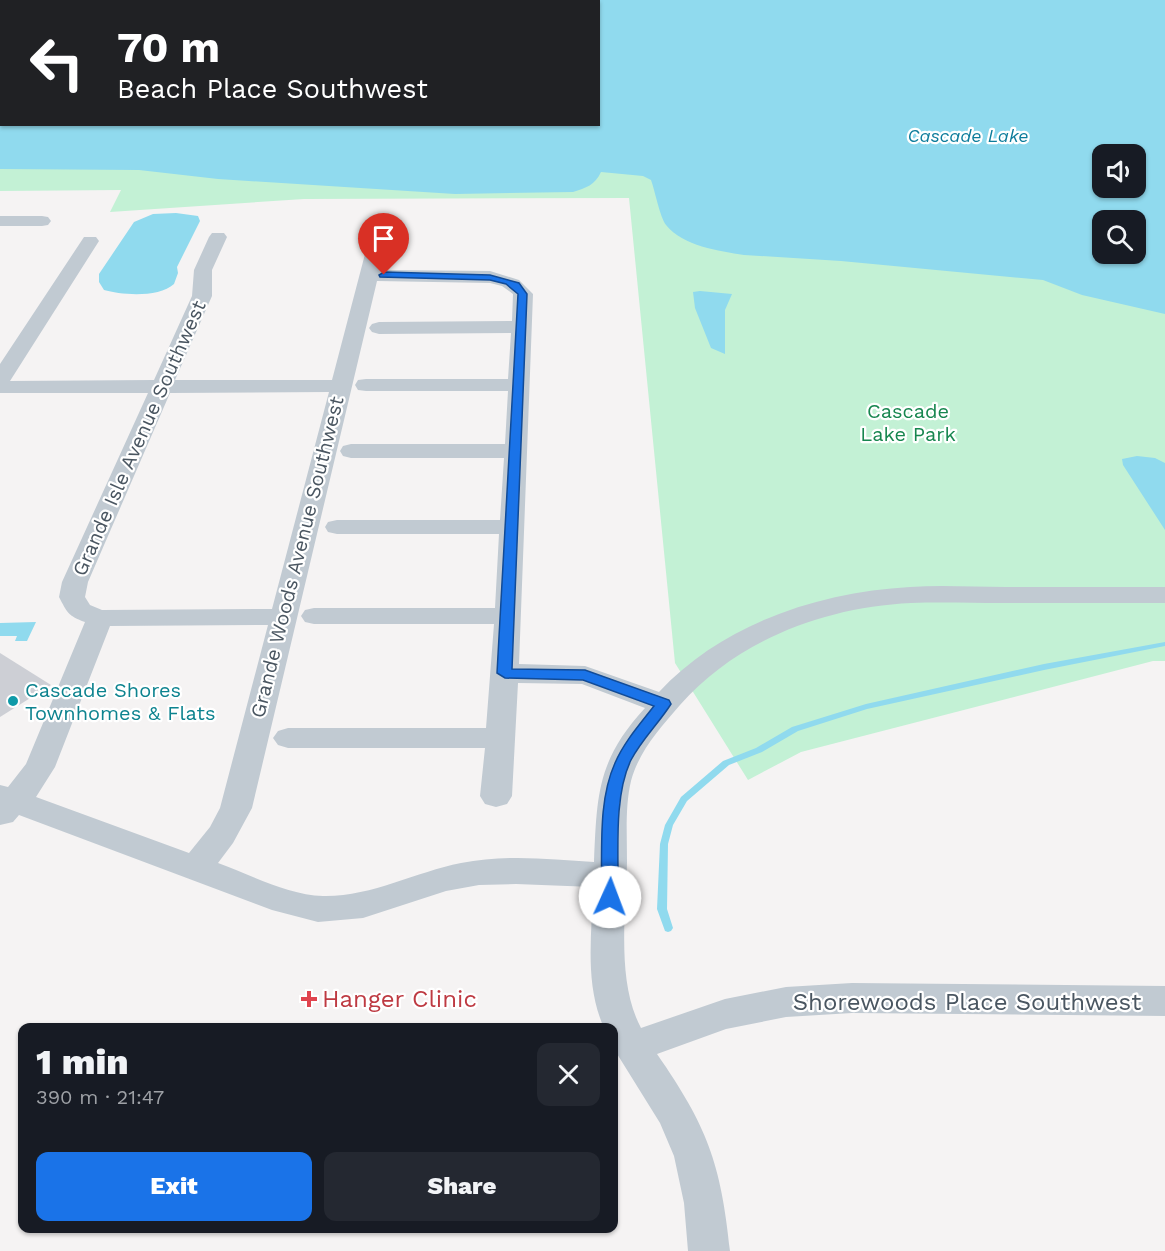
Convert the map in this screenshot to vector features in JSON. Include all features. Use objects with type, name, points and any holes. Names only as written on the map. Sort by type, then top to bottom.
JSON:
[{"type":"street","points":[[0,221],[42,221]]},
{"type":"street","name":"Grande Woods Avenue Southwest","points":[[195,868],[222,835],[236,808],[379,235]]},
{"type":"street","name":"Grande Isle Avenue Southwest","points":[[100,618],[80,611],[72,597],[72,589],[202,296],[202,273],[218,237]]},
{"type":"street","points":[[0,380],[10,350],[90,241]]},
{"type":"street","points":[[368,275],[482,277],[509,282],[516,285],[523,294],[505,673],[496,796]]},
{"type":"street","points":[[379,328],[522,327]]},
{"type":"street","points":[[0,387],[340,386]]},
{"type":"street","points":[[366,386],[519,386]]},
{"type":"street","points":[[351,451],[515,451]]},
{"type":"street","points":[[337,527],[511,527]]},
{"type":"street","points":[[709,1251],[700,1176],[692,1148],[671,1107],[631,1047],[612,1002],[608,962],[613,802],[618,776],[635,741],[689,677],[734,645],[764,630],[822,608],[884,597],[934,594],[1165,595]]},
{"type":"street","points":[[314,616],[507,616]]},
{"type":"street","points":[[282,617],[100,618],[48,750],[31,781],[5,805],[195,868],[284,901],[328,909],[365,904],[448,878],[480,872],[610,875]]},
{"type":"street","points":[[505,673],[585,675],[664,704]]},
{"type":"street","points":[[288,738],[500,738]]},
{"type":"street","name":"Shorewoods Place Southwest","points":[[631,1047],[725,1014],[786,1002],[852,998],[1165,1002]]},
{"type":"green space","name":"Cascade Lake Park","points":[[600,0],[1165,0],[1165,661],[1153,661],[801,752],[748,780],[675,663],[629,198],[304,199],[110,212],[121,190],[0,191],[0,126],[600,126]]},
{"type":"water","name":"Cascade Lake","points":[[600,0],[1165,0],[1165,314],[1082,295],[1043,280],[841,261],[744,255],[713,249],[682,238],[666,225],[651,180],[643,176],[601,172],[590,185],[573,192],[455,194],[218,179],[139,170],[0,169],[0,126],[600,126]]},
{"type":"water","points":[[176,213],[198,216],[200,221],[177,267],[178,273],[174,284],[159,292],[150,293],[130,294],[104,290],[99,282],[99,274],[134,222],[153,214]]},
{"type":"water","points":[[693,292],[732,294],[725,310],[725,354],[711,348],[695,308]]},
{"type":"water","points":[[1137,456],[1155,458],[1165,463],[1165,530],[1123,465],[1122,459]]},
{"type":"water","points":[[36,622],[27,641],[15,641],[17,636],[0,636],[0,623]]},
{"type":"building","name":"Cascade Shores Townhomes & Flats","points":[[0,653],[51,685],[0,717]]},
{"type":"waterway","points":[[668,928],[662,909],[664,844],[669,825],[684,799],[726,763],[759,750],[795,729],[866,707],[1044,667],[1165,644]]},
{"type":"place","name":"Cascade Shores Townhomes & Flats","points":[[13,701]]},
{"type":"place","name":"Hanger Clinic","points":[[309,999]]},
{"type":"route","points":[[384,275],[501,279],[516,285],[523,294],[505,673],[585,675],[664,704],[639,734],[630,749],[623,761],[614,789],[610,897]]}]
